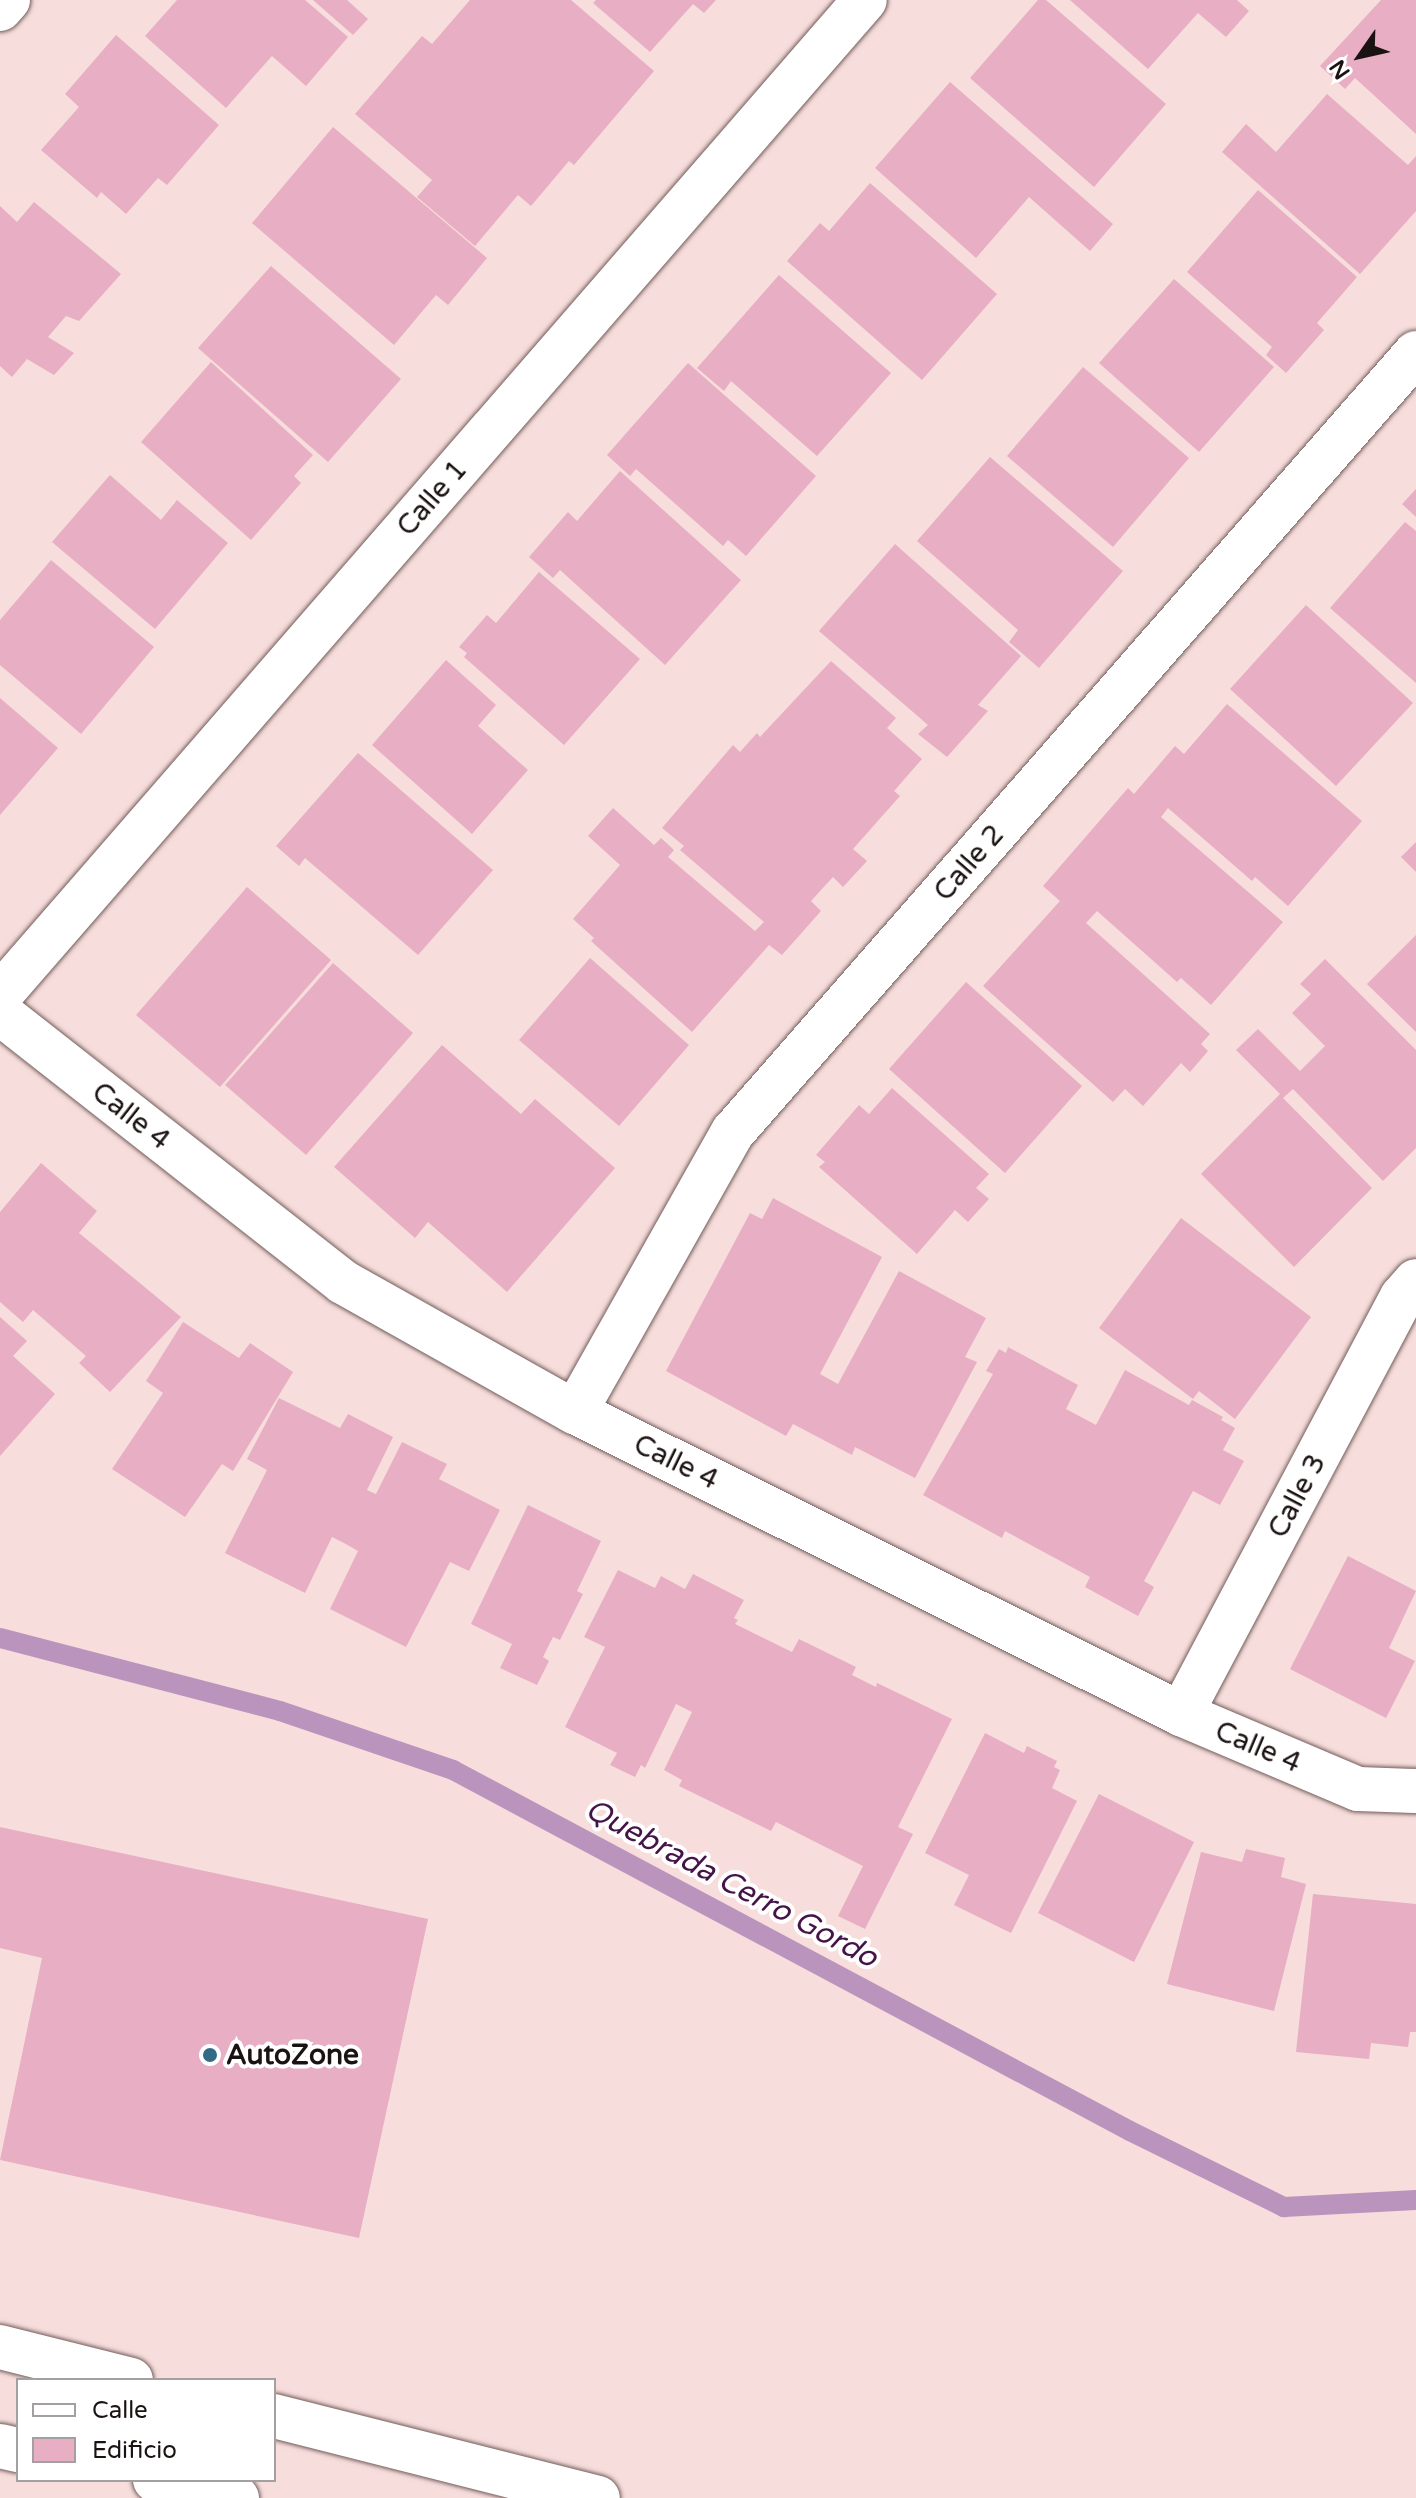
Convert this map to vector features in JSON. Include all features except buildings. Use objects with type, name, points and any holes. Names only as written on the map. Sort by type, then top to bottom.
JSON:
[{"type":"street","points":[[0,9],[8,0]]},
{"type":"street","name":"Calle 1","points":[[0,995],[865,0]]},
{"type":"street","name":"Calle 2","points":[[575,1412],[733,1132],[1416,353]]},
{"type":"street","name":"Calle 4","points":[[0,1013],[343,1282],[575,1412],[1181,1714],[1358,1789],[1416,1791]]},
{"type":"street","name":"Calle 3","points":[[1181,1714],[1402,1297],[1416,1281]]},
{"type":"street","points":[[0,2347],[123,2378]]},
{"type":"street","points":[[276,2417],[598,2498]]},
{"type":"street","points":[[164,2482],[237,2498]]},
{"type":"waterway","name":"Quebrada Cerro Gordo","points":[[0,1638],[280,1711],[453,1770],[1130,2131],[1284,2207],[1416,2200]]},
{"type":"place","name":"AutoZone","points":[[210,2055]]}]
